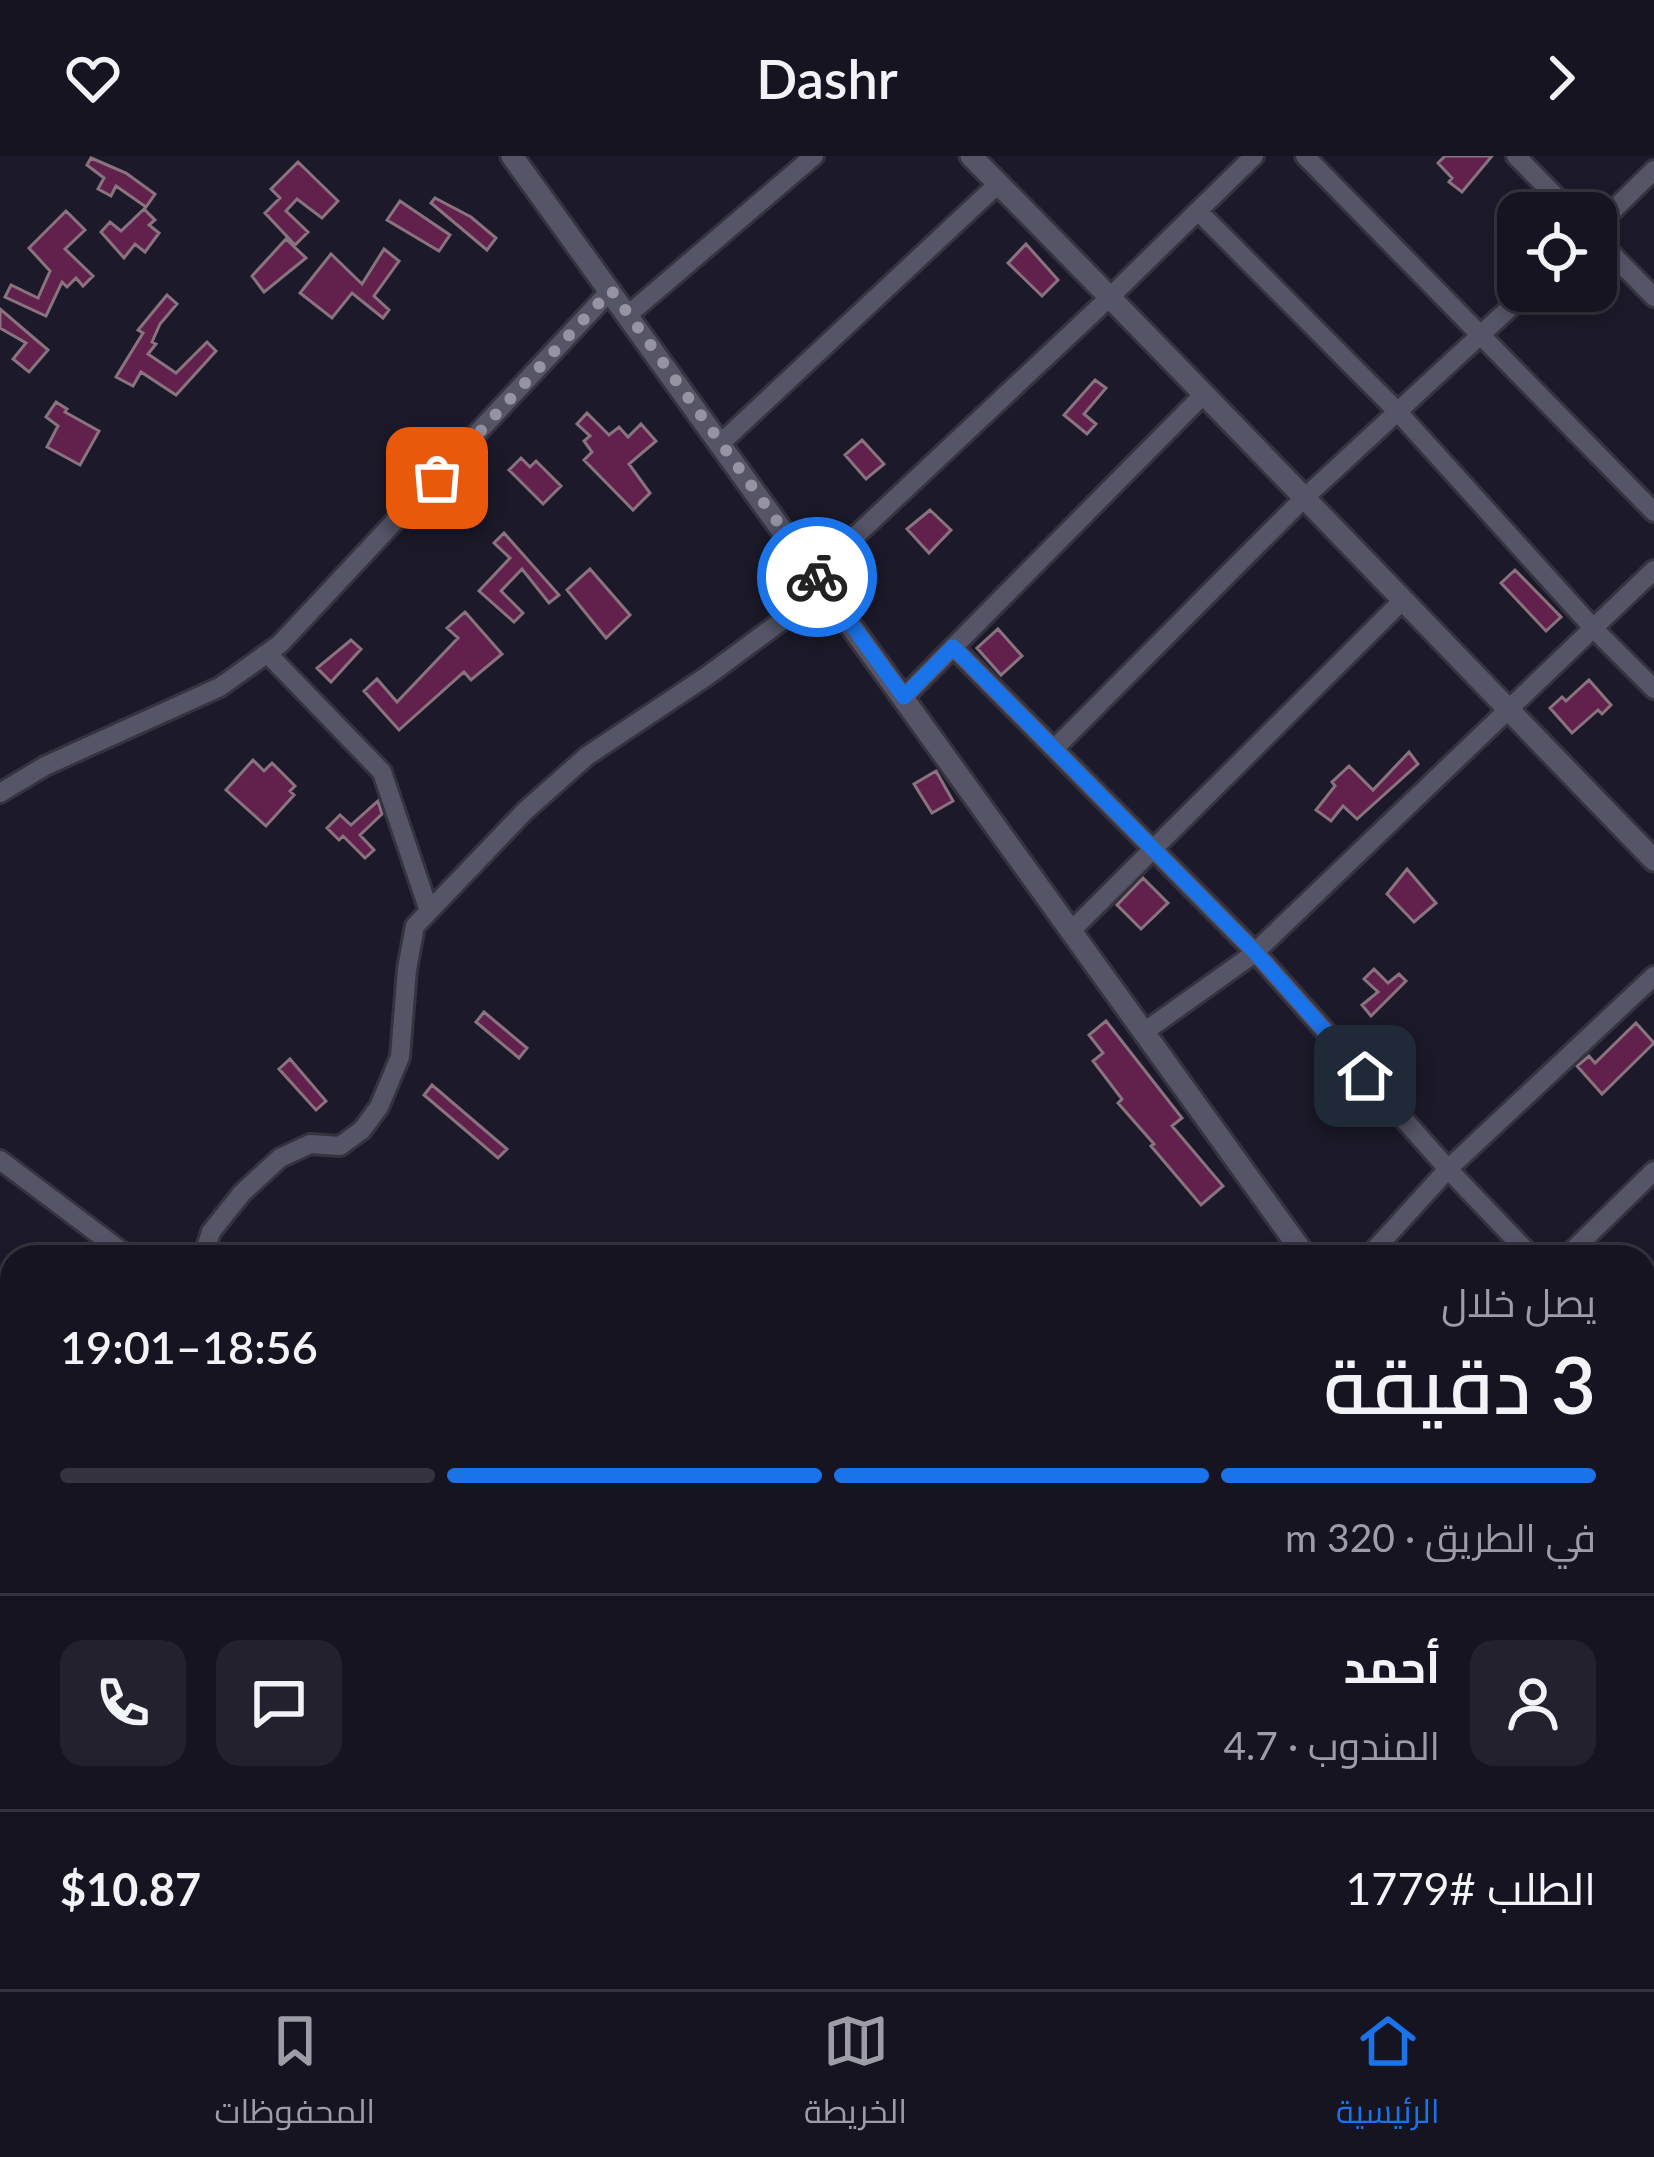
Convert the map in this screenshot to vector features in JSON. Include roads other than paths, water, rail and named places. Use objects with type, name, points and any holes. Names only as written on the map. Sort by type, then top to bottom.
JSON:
[{"type":"street","points":[[512,156],[1297,1245]]},
{"type":"street","points":[[629,314],[814,156]]},
{"type":"street","points":[[971,156],[1654,860]]},
{"type":"street","points":[[207,1245],[211,1232],[242,1193],[280,1158],[310,1144],[340,1146],[362,1130],[379,1107],[400,1057],[415,926],[525,811],[587,756],[707,676],[820,581],[1254,156]]},
{"type":"street","points":[[1305,156],[1654,512]]},
{"type":"street","points":[[1516,156],[1551,192]]},
{"type":"street","points":[[1617,206],[1654,170]]},
{"type":"street","points":[[721,443],[998,184]]},
{"type":"street","points":[[1198,211],[1398,412],[1594,629],[1654,688]]},
{"type":"street","points":[[1617,259],[1654,297]]},
{"type":"street","points":[[0,793],[45,766],[220,687],[267,653],[350,572],[611,290]]},
{"type":"street","points":[[1054,749],[1303,500],[1505,312]]},
{"type":"street","points":[[904,697],[1204,394]]},
{"type":"street","points":[[1144,1032],[1255,952],[1654,570]]},
{"type":"street","points":[[1071,931],[1402,601]]},
{"type":"street","points":[[953,647],[1255,952],[1521,1245]]},
{"type":"street","points":[[267,653],[382,772],[429,911]]},
{"type":"street","points":[[1378,1245],[1448,1169],[1654,976]]},
{"type":"street","points":[[0,1160],[113,1245]]},
{"type":"street","points":[[1578,1245],[1654,1172]]}]
